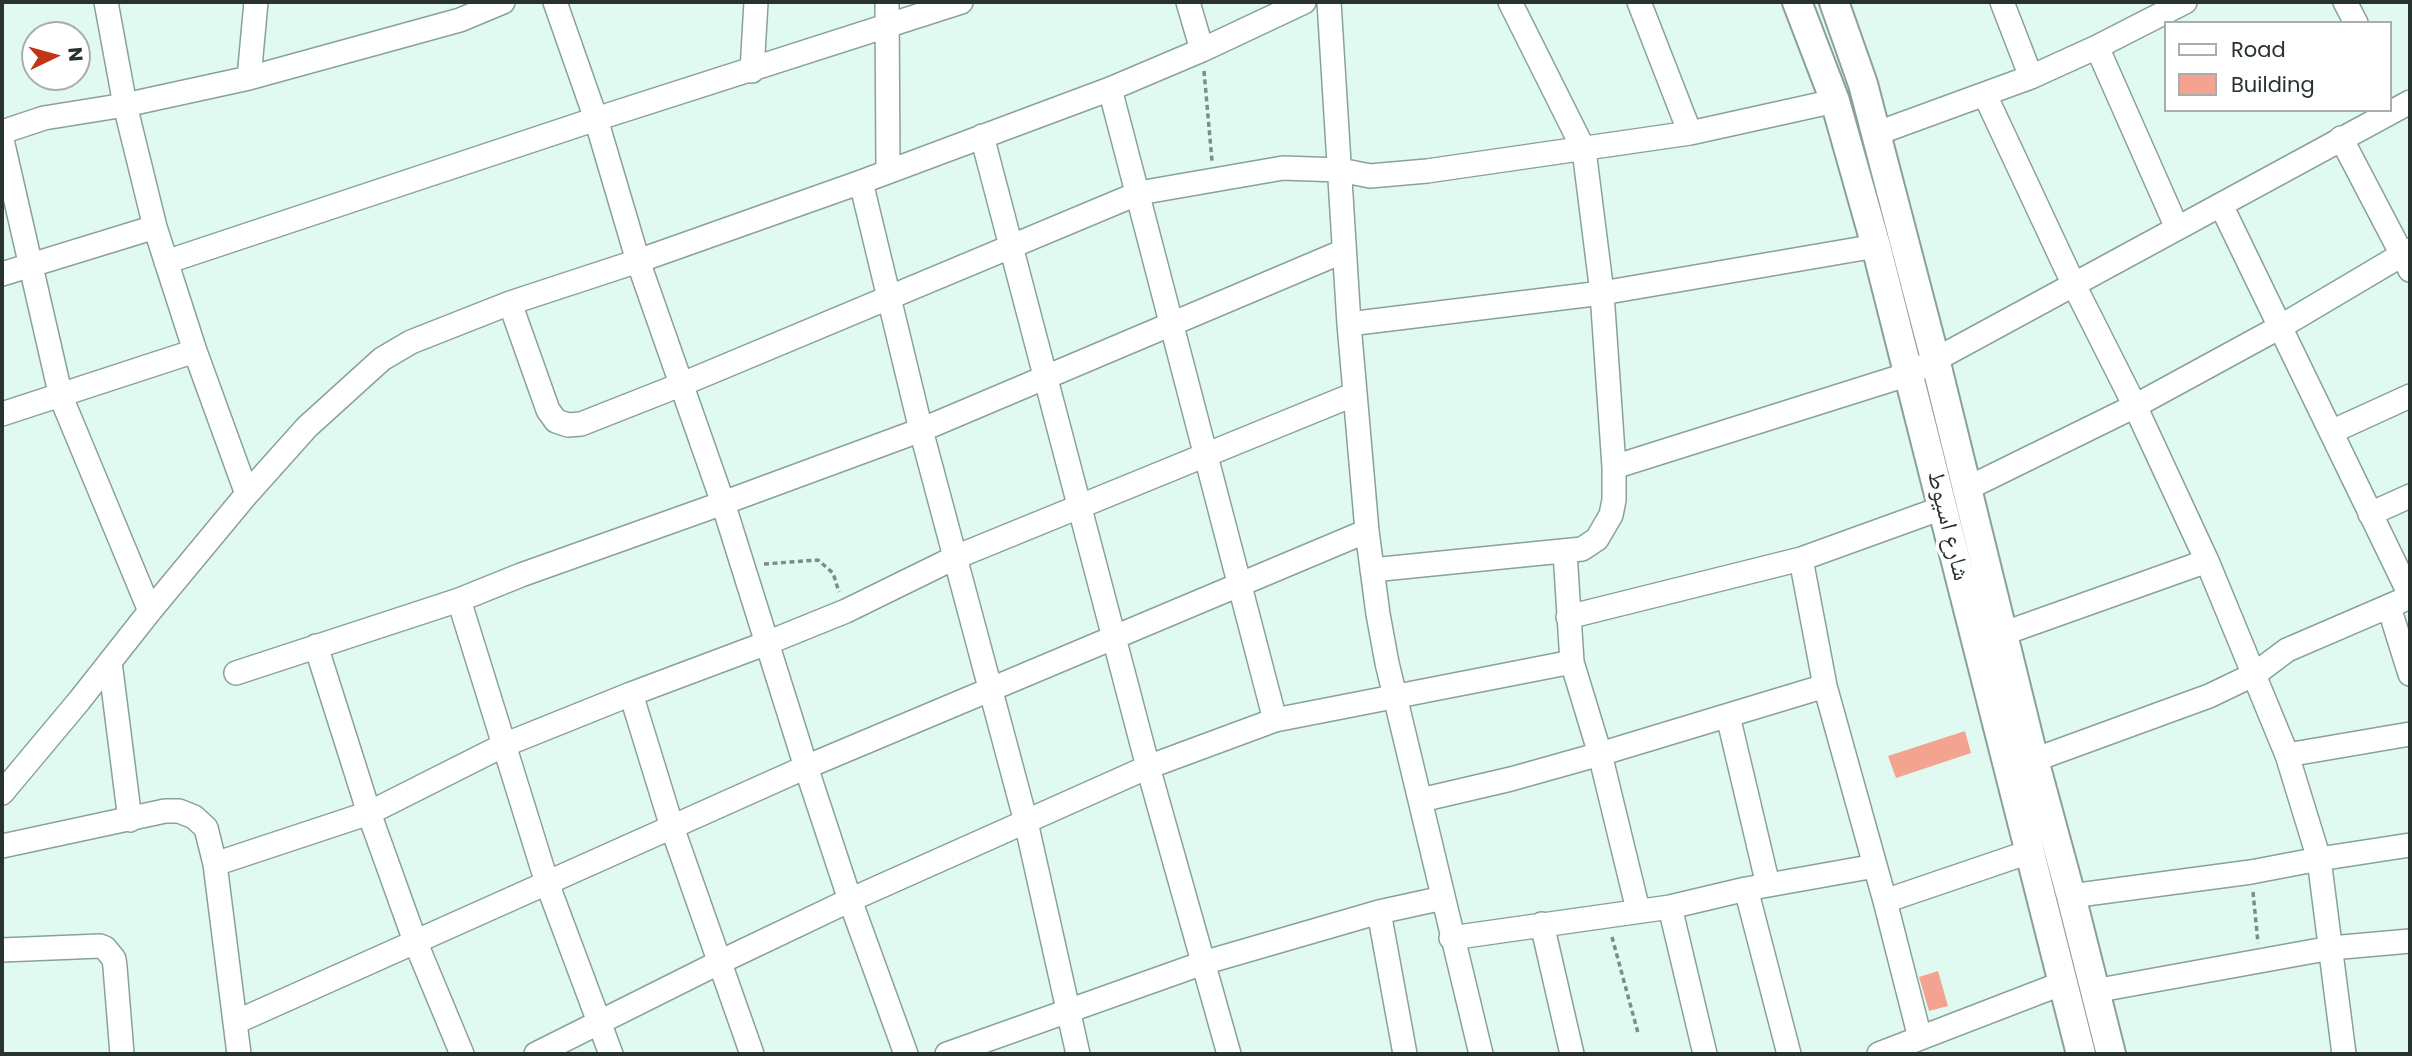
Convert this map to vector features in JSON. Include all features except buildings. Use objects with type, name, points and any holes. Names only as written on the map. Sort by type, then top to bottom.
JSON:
[{"type":"street","points":[[106,2],[125,105],[155,227],[195,351],[247,494]]},
{"type":"street","points":[[249,78],[256,2]]},
{"type":"street","points":[[2,132],[44,118],[125,105],[249,78],[460,20],[503,2]]},
{"type":"street","points":[[555,2],[596,119],[638,261],[744,566],[850,900],[906,1054]]},
{"type":"street","points":[[752,71],[756,2]]},
{"type":"street","points":[[887,2],[885,27],[888,170]]},
{"type":"street","points":[[166,262],[596,119],[961,2]]},
{"type":"street","points":[[1188,2],[1202,50]]},
{"type":"street","points":[[3,784],[110,662],[247,494],[307,427],[382,359],[411,342],[510,303],[861,182],[1110,89],[1304,2]]},
{"type":"street","points":[[1329,2],[1349,324],[1372,570],[1387,663],[1480,1054]]},
{"type":"street","points":[[1372,570],[1582,549],[1597,539],[1604,529],[1614,500],[1602,293],[1584,150],[1510,2]]},
{"type":"street","points":[[1639,2],[1690,133]]},
{"type":"street","name":"شارع اسيوط","points":[[1797,2],[1835,101],[1877,246],[2081,1054]]},
{"type":"street","name":"شارع اسيوط","points":[[1834,2],[1863,84],[2111,1054]]},
{"type":"street","points":[[2002,2],[2031,77]]},
{"type":"street","points":[[1875,134],[2031,77],[2096,47],[2145,11],[2185,2]]},
{"type":"street","points":[[2346,2],[2355,21]]},
{"type":"street","points":[[2096,47],[2177,228]]},
{"type":"street","points":[[1110,89],[1275,720]]},
{"type":"street","points":[[1985,95],[2207,561],[2287,755],[2319,859],[2344,1054]]},
{"type":"street","points":[[510,303],[548,410],[556,421],[568,425],[581,424],[1139,193],[1283,168],[1339,170],[1383,176],[1584,150],[1690,133],[1835,101]]},
{"type":"street","points":[[1614,467],[1909,374],[2221,205],[2340,138],[2380,112]]},
{"type":"street","points":[[982,136],[1148,767],[1230,1054]]},
{"type":"street","points":[[1966,489],[2135,406],[2408,258],[2340,138]]},
{"type":"street","points":[[2,141],[61,397],[150,611]]},
{"type":"street","points":[[861,182],[921,430],[1026,822],[1078,1054]]},
{"type":"street","points":[[2034,760],[2209,696],[2255,674],[2287,650],[2410,596],[2221,205]]},
{"type":"street","points":[[2,274],[155,227]]},
{"type":"street","points":[[1349,324],[1602,293],[1877,246]]},
{"type":"street","points":[[236,673],[459,600],[572,556],[921,430],[1344,251]]},
{"type":"street","points":[[2,414],[61,397],[195,351]]},
{"type":"street","points":[[215,864],[369,813],[504,745],[846,611],[956,557],[1355,394]]},
{"type":"street","points":[[2331,432],[2410,396]]},
{"type":"street","points":[[2370,514],[2410,496]]},
{"type":"street","points":[[1568,617],[1801,559],[1942,508]]},
{"type":"street","points":[[236,1022],[806,767],[1367,531]]},
{"type":"street","points":[[1566,552],[1572,662],[1600,754],[1638,909]]},
{"type":"street","points":[[1801,559],[1825,686],[1920,1038]]},
{"type":"street","points":[[2003,634],[2207,561]]},
{"type":"street","points":[[459,600],[547,883],[611,1054]]},
{"type":"street","points":[[2389,607],[2410,674]]},
{"type":"street","points":[[316,646],[369,813],[415,941],[462,1054]]},
{"type":"street","points":[[110,662],[130,820]]},
{"type":"street","points":[[536,1054],[850,900],[1148,767],[1275,720],[1572,662]]},
{"type":"street","points":[[1421,800],[1600,754],[1825,686]]},
{"type":"street","points":[[631,694],[672,827],[752,1054]]},
{"type":"street","points":[[1728,716],[1789,1054]]},
{"type":"street","points":[[2287,755],[2410,734]]},
{"type":"street","points":[[2,846],[165,811],[179,811],[194,817],[206,828],[215,864],[239,1054]]},
{"type":"street","points":[[2071,896],[2251,872],[2410,845]]},
{"type":"street","points":[[1885,901],[2029,852]]},
{"type":"street","points":[[1451,938],[1670,906],[1875,866]]},
{"type":"street","points":[[947,1054],[1203,964],[1379,912],[1443,898]]},
{"type":"street","points":[[1670,906],[1705,1054]]},
{"type":"street","points":[[1379,912],[1405,1054]]},
{"type":"street","points":[[1542,924],[1572,1054]]},
{"type":"street","points":[[2094,991],[2332,948],[2410,941]]},
{"type":"street","points":[[2,950],[92,946],[105,948],[114,959],[122,1054]]},
{"type":"street","points":[[1879,1054],[2063,983]]},
{"type":"path","points":[[1202,50],[1213,180]]},
{"type":"path","points":[[744,566],[818,560],[833,573],[846,611]]},
{"type":"path","points":[[2251,872],[2260,961]]},
{"type":"path","points":[[1606,914],[1638,1033]]}]
